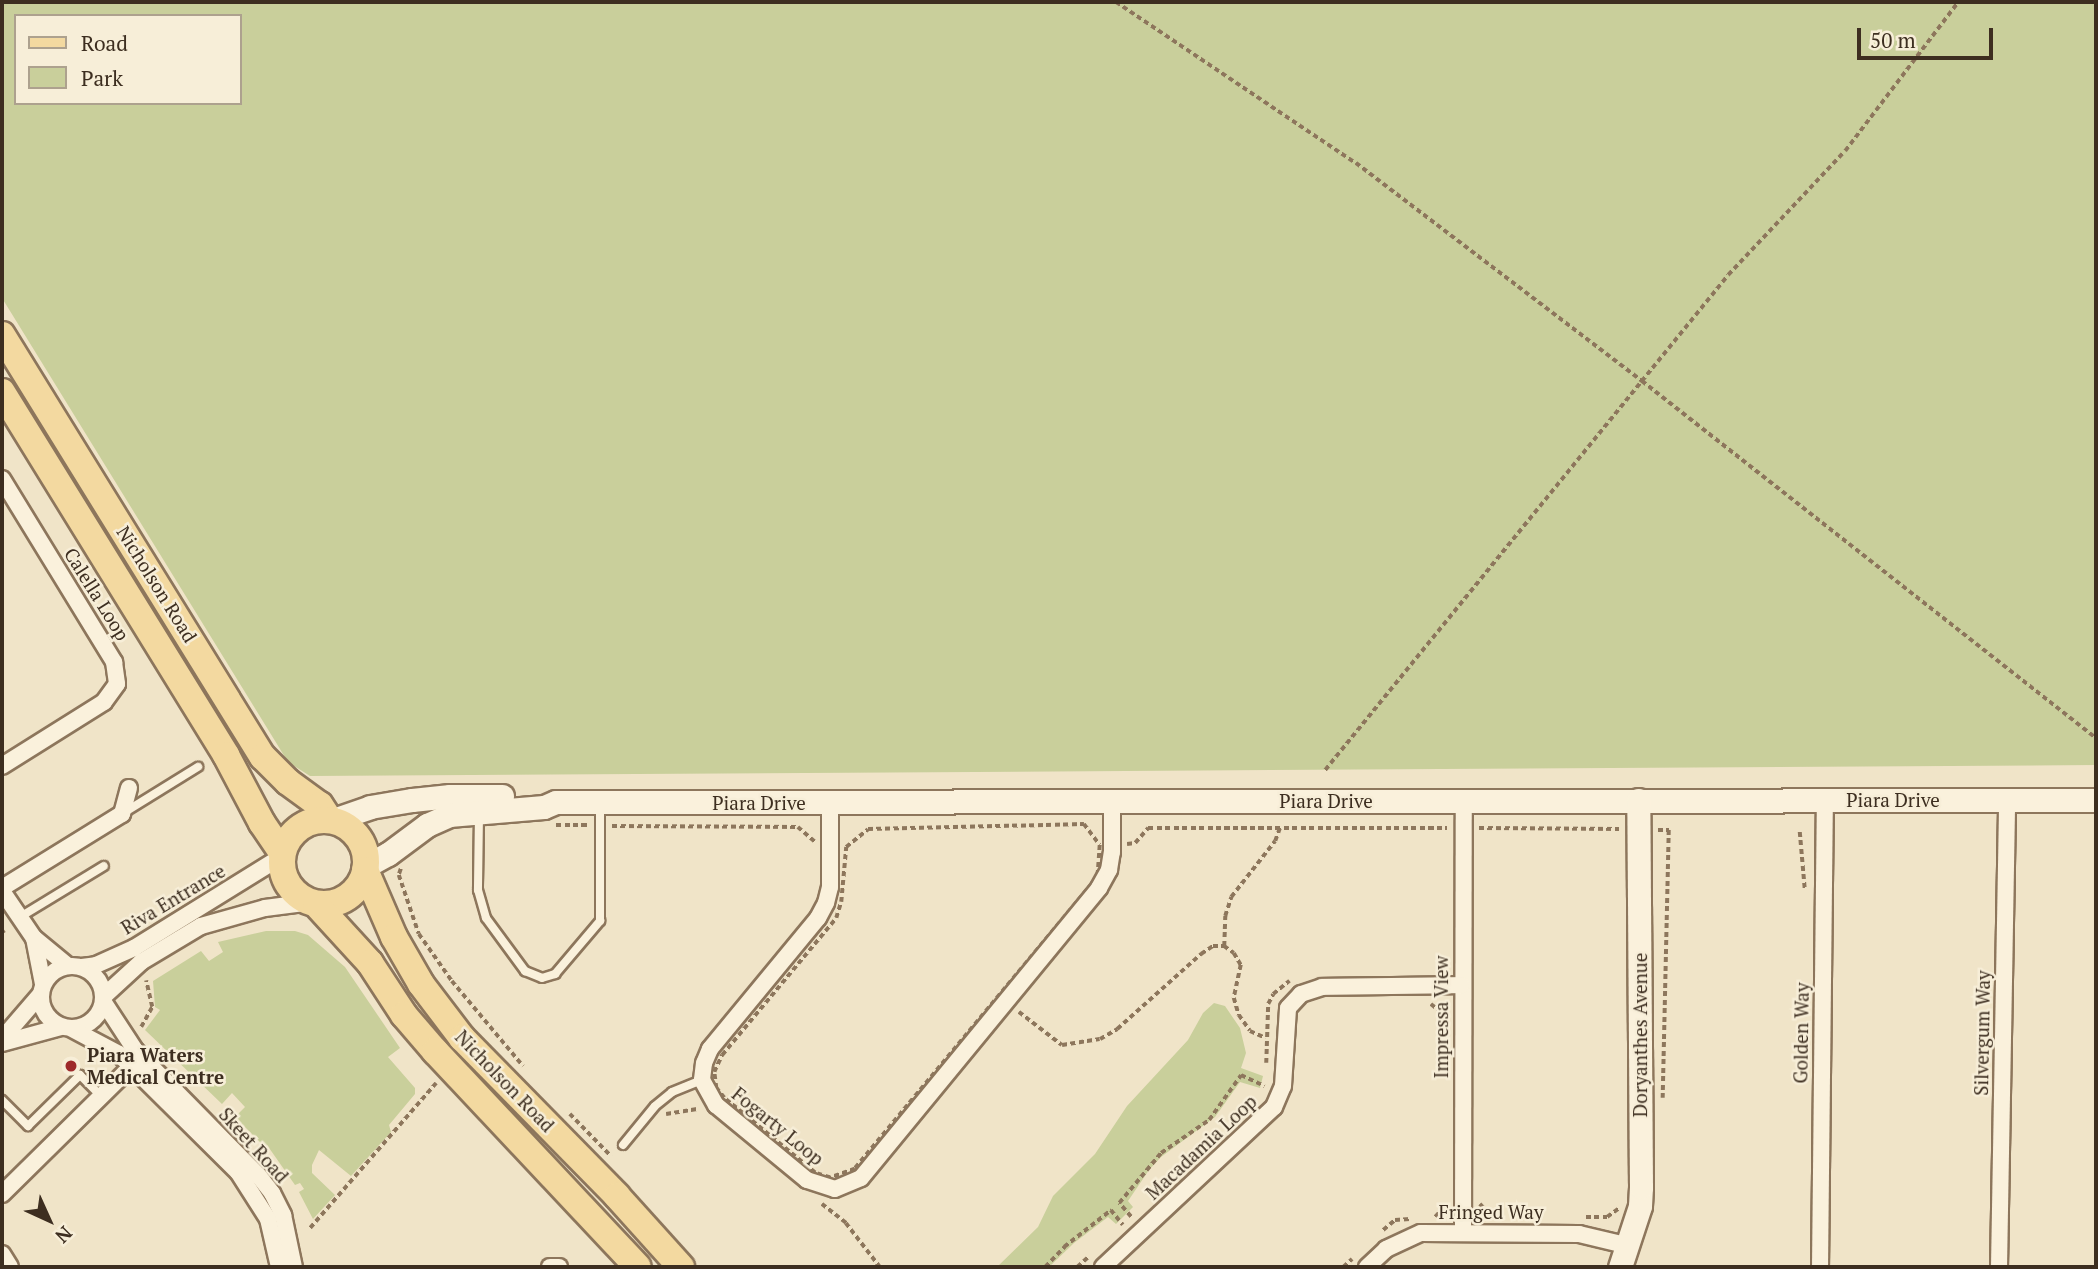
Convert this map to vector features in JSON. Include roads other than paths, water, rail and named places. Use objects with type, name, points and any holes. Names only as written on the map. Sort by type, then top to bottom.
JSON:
[{"type":"main road","name":"Nicholson Road","points":[[2,335],[263,757],[289,782],[320,805],[331,820]]},
{"type":"main road","name":"Nicholson Road","points":[[2,392],[226,755],[282,855]]},
{"type":"main road","points":[[331,820],[356,834],[363,846],[366,868],[351,894],[335,902],[314,903],[296,894],[287,884],[282,855],[289,836],[303,824],[331,820]]},
{"type":"main road","name":"Nicholson Road","points":[[366,868],[379,908],[400,948],[421,984],[461,1038],[617,1196],[681,1267]]},
{"type":"main road","name":"Nicholson Road","points":[[314,903],[370,963],[404,1014],[435,1051],[638,1267]]},
{"type":"street","name":"Calella Loop","points":[[2,478],[114,662],[117,684],[104,702],[2,766]]},
{"type":"street","points":[[2,1041],[93,1020],[103,999],[98,979],[75,967],[34,938],[2,890],[122,814],[129,788]]},
{"type":"street","name":"Piara Drive","points":[[331,820],[370,807],[450,796],[543,796],[556,802]]},
{"type":"street","name":"Doryanthes Avenue","points":[[1620,1267],[1625,1245],[1640,1206],[1641,1187],[1638,800]]},
{"type":"street","name":"Golden Way","points":[[1820,1267],[1825,800]]},
{"type":"street","name":"Silvergum Way","points":[[1999,1267],[2007,800]]},
{"type":"street","name":"Piara Drive","points":[[366,868],[427,825],[449,815],[544,807],[556,802],[2096,800]]},
{"type":"street","name":"Impressa View","points":[[1464,801],[1455,828],[1461,985],[1464,1233]]},
{"type":"street","name":"Fogarty Loop","points":[[702,1080],[716,1105],[807,1180],[835,1189],[861,1178],[1002,1000],[1098,888],[1109,870],[1106,845],[1112,802]]},
{"type":"street","points":[[702,1080],[704,1063],[710,1049],[818,918],[826,903],[830,887],[830,803]]},
{"type":"street","name":"Riva Entrance","points":[[75,967],[96,965],[134,948],[282,855]]},
{"type":"street","name":"Riva Entrance","points":[[103,999],[141,962],[201,926],[265,908],[314,903]]},
{"type":"street","points":[[34,938],[45,1014],[66,1028]]},
{"type":"street","points":[[2,1041],[42,990],[51,974],[75,967]]},
{"type":"street","name":"Macadamia Loop","points":[[1103,1267],[1274,1107],[1283,1086],[1288,1008],[1301,994],[1322,987],[1461,985]]},
{"type":"street","name":"Skeet Road","points":[[103,999],[135,1050],[258,1175],[272,1193],[283,1215],[294,1267]]},
{"type":"street","name":"Skeet Road","points":[[66,1028],[107,1046],[132,1066],[238,1172],[254,1193],[268,1219],[279,1267]]},
{"type":"street","points":[[2,1194],[132,1066]]},
{"type":"street","name":"Fringed Way","points":[[1367,1267],[1404,1238],[1421,1233],[1579,1234],[1625,1245]]},
{"type":"street","points":[[2,1254],[10,1267]]},
{"type":"street","points":[[550,1267],[559,1267]]},
{"type":"lane","points":[[122,814],[198,767]]},
{"type":"lane","points":[[479,811],[478,890],[486,918],[525,971],[542,978],[555,974],[600,920],[600,802]]},
{"type":"lane","points":[[20,917],[104,866]]},
{"type":"lane","points":[[2,1100],[28,1126],[80,1075],[101,1096]]},
{"type":"lane","points":[[623,1145],[655,1106],[672,1092],[702,1080]]},
{"type":"place","name":"Piara Waters Medical Centre","points":[[71,1066]]}]
